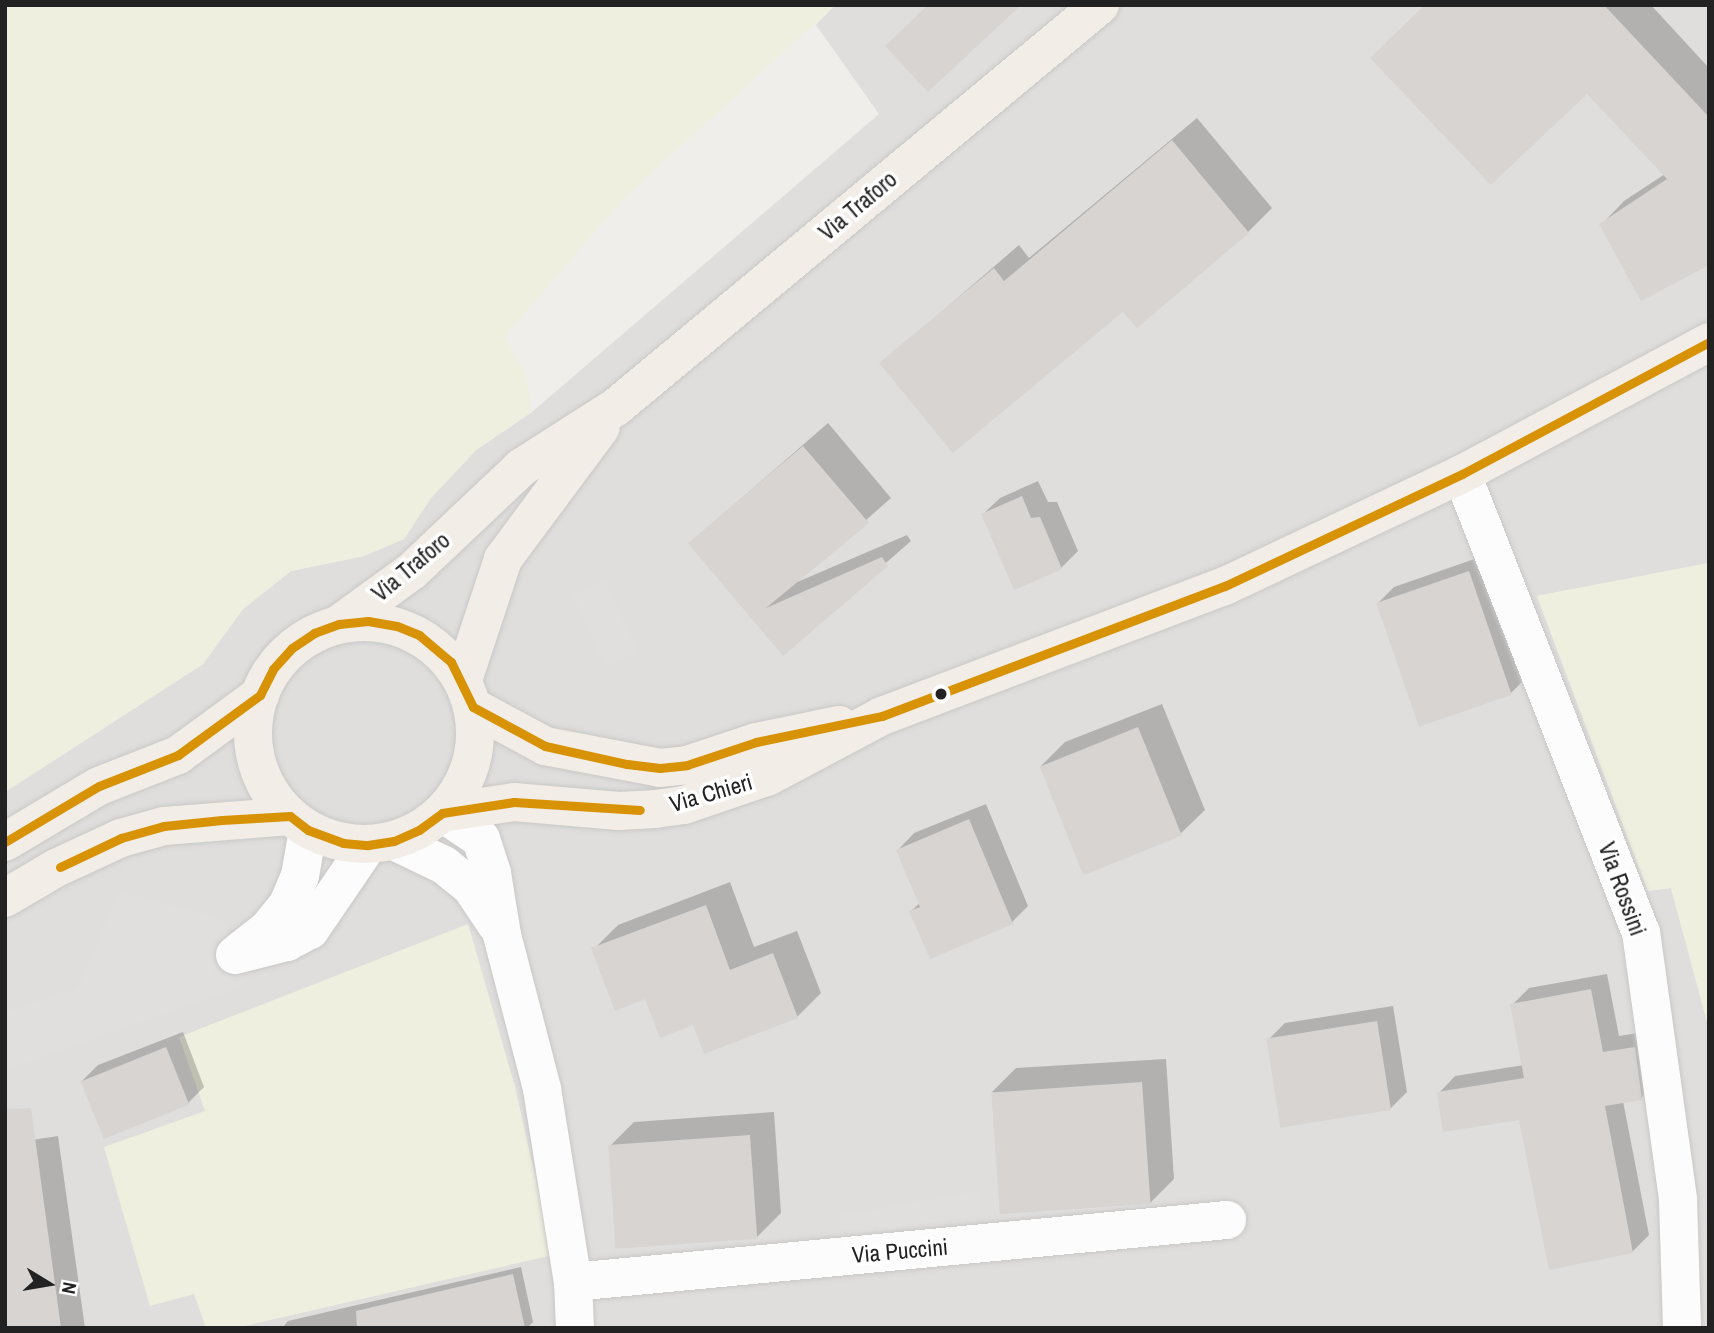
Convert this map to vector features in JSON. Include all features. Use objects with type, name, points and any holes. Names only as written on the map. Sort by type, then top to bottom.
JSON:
[{"type":"main road","name":"Via Traforo","points":[[339,624],[412,571],[522,467],[616,407],[1100,5]]},
{"type":"main road","name":"Via Chieri","points":[[442,813],[514,802],[619,811],[684,805],[769,776],[882,716],[1225,586],[1462,474],[1709,342]]},
{"type":"main road","name":"Via Traforo","points":[[468,694],[503,559],[616,407]]},
{"type":"main road","points":[[368,621],[397,626],[419,635],[451,663],[468,694],[474,752],[461,788],[442,813],[419,830],[381,843],[343,843],[299,823],[267,786],[254,753],[253,731],[260,695],[272,669],[292,648],[314,633],[339,624],[368,621]]},
{"type":"main road","name":"Via Chieri","points":[[468,694],[545,746],[660,768],[687,765],[756,742],[882,716]]},
{"type":"main road","points":[[5,842],[99,786],[178,755],[260,695]]},
{"type":"main road","points":[[5,898],[56,868],[121,838],[164,826],[299,823]]},
{"type":"street","name":"Via Rossini","points":[[1462,474],[1641,932],[1678,1200],[1682,1328]]},
{"type":"street","points":[[442,813],[481,839],[492,873],[502,935],[542,1089],[573,1282],[575,1328]]},
{"type":"street","points":[[299,823],[300,876],[288,904],[268,929],[234,955],[286,942],[310,930],[381,843],[444,865],[471,887],[502,935]]},
{"type":"street","name":"Via Puccini","points":[[573,1282],[1227,1220]]},
{"type":"shaded area","points":[[835,5],[1709,5],[1709,563],[1537,596],[1648,891],[1671,888],[1709,1029],[1709,1328],[5,1328],[5,792],[203,664],[243,609],[291,571],[364,556],[404,539],[431,498],[476,450],[532,412],[879,114],[816,25]]},
{"type":"shaded area","points":[[605,580],[637,652],[605,666],[573,594]]},
{"type":"shaded area","points":[[120,892],[222,919],[246,985],[5,1070],[5,1013],[78,987]]},
{"type":"shaded area","points":[[979,1191],[983,1214],[842,1238],[838,1216]]},
{"type":"green space","points":[[5,5],[835,5],[626,196],[504,337],[526,375],[532,412],[476,450],[431,498],[404,539],[364,556],[291,571],[243,609],[203,664],[5,792]]},
{"type":"green space","points":[[1709,563],[1709,1029],[1671,888],[1648,891],[1537,596]]},
{"type":"green space","points":[[468,924],[515,1087],[553,1255],[236,1328],[206,1328],[194,1294],[150,1306],[104,1147],[205,1111],[179,1037]]},
{"type":"building","points":[[928,5],[1021,5],[928,92],[885,46]]},
{"type":"building","points":[[1425,5],[1604,5],[1709,117],[1709,265],[1641,301],[1599,224],[1667,179],[1587,94],[1491,185],[1370,58]]},
{"type":"building","points":[[1172,140],[1249,233],[1137,328],[1123,312],[953,453],[879,363],[994,268],[1004,281]]},
{"type":"building","points":[[803,446],[869,523],[766,608],[882,557],[888,566],[783,656],[688,543]]},
{"type":"building","points":[[1022,496],[1031,518],[1040,517],[1062,569],[1014,590],[981,514]]},
{"type":"building","points":[[1469,571],[1512,695],[1419,727],[1376,603]]},
{"type":"building","points":[[1138,727],[1182,835],[1084,875],[1040,767]]},
{"type":"building","points":[[969,819],[1013,924],[930,959],[909,911],[920,907],[896,850]]},
{"type":"building","points":[[706,905],[730,970],[773,953],[798,1018],[704,1054],[693,1025],[660,1038],[645,999],[615,1011],[591,948]]},
{"type":"building","points":[[1591,989],[1603,1052],[1635,1047],[1642,1100],[1605,1106],[1633,1253],[1549,1270],[1519,1120],[1443,1132],[1437,1092],[1524,1078],[1510,1004]]},
{"type":"building","points":[[1377,1021],[1391,1110],[1280,1127],[1266,1039]]},
{"type":"building","points":[[166,1047],[189,1104],[104,1139],[81,1081]]},
{"type":"building","points":[[1142,1082],[1151,1204],[1000,1214],[991,1093]]},
{"type":"building","points":[[31,1108],[61,1328],[5,1328],[5,1109]]},
{"type":"building","points":[[750,1135],[757,1239],[616,1249],[608,1145]]},
{"type":"building","points":[[513,1274],[525,1328],[357,1328],[356,1311]]},
{"type":"transit line","points":[[5,842],[99,786],[178,755],[260,695],[273,669],[292,648],[314,633],[339,624],[368,621],[397,626],[419,635],[451,662],[473,707],[545,746],[627,764],[660,768],[687,765],[756,742],[882,716],[1225,586],[1462,474],[1709,342]]},
{"type":"transit line","points":[[60,867],[121,838],[164,826],[222,820],[290,816],[308,830],[343,843],[368,845],[394,841],[419,830],[442,813],[514,802],[640,810]]}]
